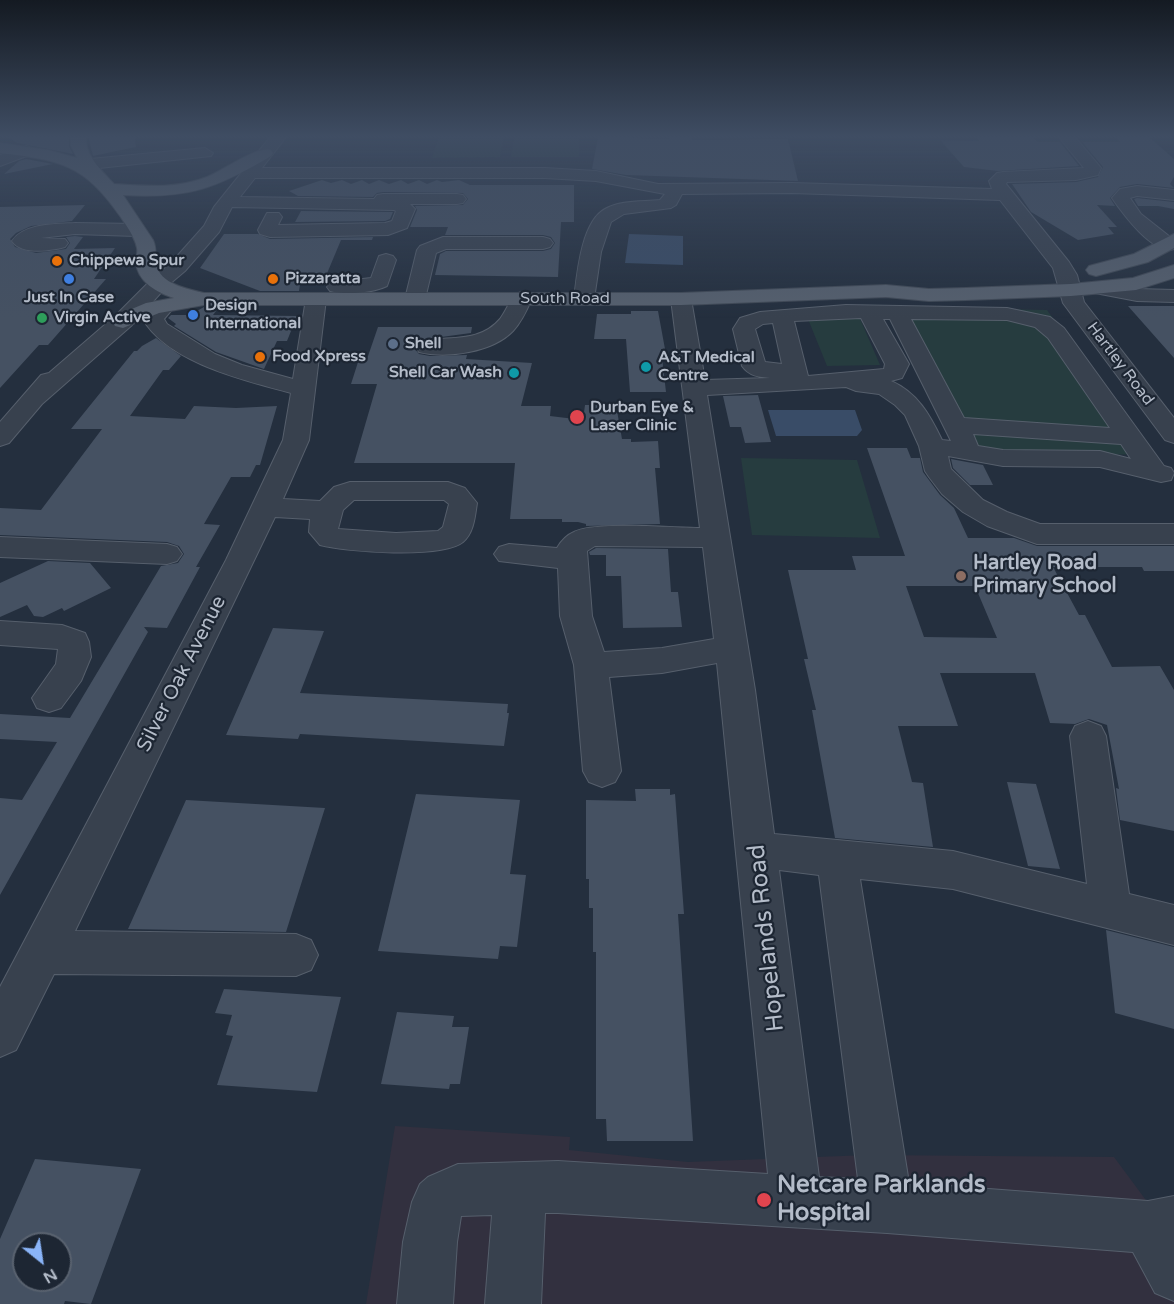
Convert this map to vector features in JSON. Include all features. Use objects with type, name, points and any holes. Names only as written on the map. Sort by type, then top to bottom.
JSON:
[{"type":"main road","points":[[114,197],[136,230],[162,260]]},
{"type":"main road","points":[[1069,283],[1141,258],[1171,243]]},
{"type":"main road","name":"South Road","points":[[162,260],[176,293],[204,299],[327,293],[415,299],[681,298],[885,291],[929,295],[1069,283]]},
{"type":"main road","name":"South Road","points":[[162,260],[204,285],[244,298]]},
{"type":"main road","points":[[1069,283],[1097,288],[1136,284],[1174,271]]},
{"type":"main road","points":[[123,321],[164,306],[204,299]]},
{"type":"street","points":[[0,438],[96,322],[162,260],[212,228],[233,197]]},
{"type":"street","points":[[584,299],[595,237],[601,220],[611,212],[665,204],[673,197]]},
{"type":"street","name":"Hartley Road","points":[[1005,197],[1069,283],[1074,303],[1174,435]]},
{"type":"street","points":[[1124,197],[1135,218],[1171,243]]},
{"type":"street","points":[[227,204],[457,199]]},
{"type":"street","points":[[227,204],[397,205],[406,209],[400,224],[394,228],[365,230],[267,230],[273,217]]},
{"type":"street","points":[[299,231],[310,204]]},
{"type":"street","points":[[324,231],[339,204]]},
{"type":"street","points":[[365,230],[371,205]]},
{"type":"street","points":[[58,243],[26,244],[21,241],[30,233],[45,230],[136,230]]},
{"type":"street","points":[[415,299],[427,250],[430,247],[443,243],[543,243]]},
{"type":"street","points":[[35,398],[123,321],[162,260]]},
{"type":"street","points":[[327,293],[380,282],[386,260]]},
{"type":"street","points":[[1097,288],[1137,295],[1174,296]]},
{"type":"street","name":"Silver Oak Avenue","points":[[0,1034],[265,507],[296,440],[304,390],[327,293]]},
{"type":"street","points":[[427,346],[467,345],[492,337],[516,316],[522,298]]},
{"type":"street","name":"Hopelands Road","points":[[681,298],[732,648],[758,850],[797,1203]]},
{"type":"street","points":[[164,306],[153,318],[159,328],[207,359],[234,370],[304,390]]},
{"type":"street","points":[[1164,475],[1130,437],[1056,333],[1042,322],[1007,314],[898,314],[831,310],[753,320],[744,329],[752,364],[761,370],[797,377],[885,387],[904,400],[916,412],[932,446],[938,471],[952,488],[973,506],[1017,528],[1037,534],[1174,534]]},
{"type":"street","points":[[830,381],[884,376],[897,368],[897,364],[868,312]]},
{"type":"street","points":[[898,314],[971,454]]},
{"type":"street","points":[[782,316],[797,377]]},
{"type":"street","points":[[695,388],[797,377]]},
{"type":"street","points":[[956,425],[1130,437]]},
{"type":"street","points":[[932,446],[1004,458],[1100,459],[1164,475]]},
{"type":"street","points":[[265,507],[328,511]]},
{"type":"street","points":[[602,771],[591,666],[576,616],[572,548],[585,538],[716,538]]},
{"type":"street","points":[[6,560],[167,554]]},
{"type":"street","points":[[509,555],[573,559]]},
{"type":"street","points":[[0,633],[62,637],[73,642],[77,651],[76,660],[50,698]]},
{"type":"street","points":[[591,666],[670,661],[732,648]]},
{"type":"street","points":[[1088,736],[1110,908]]},
{"type":"street","points":[[758,850],[953,870],[1174,925]]},
{"type":"street","points":[[837,857],[887,1208]]},
{"type":"street","points":[[41,952],[296,955]]},
{"type":"street","points":[[513,1304],[520,1188]]},
{"type":"street","points":[[425,1304],[430,1242],[438,1202],[446,1195],[458,1190],[570,1188],[1161,1224],[1174,1274]]},
{"type":"shaded area","name":"Netcare Parklands Hospital","points":[[395,1126],[570,1137],[569,1150],[688,1162],[868,1155],[1114,1157],[1174,1238],[1174,1304],[366,1304]]},
{"type":"green space","points":[[884,307],[1047,310],[1152,454],[1039,456],[958,444]]},
{"type":"green space","points":[[806,314],[858,314],[880,365],[827,366]]},
{"type":"green space","points":[[741,458],[857,460],[880,538],[752,535]]},
{"type":"water","points":[[629,234],[683,236],[683,265],[625,263]]},
{"type":"water","points":[[768,410],[855,410],[862,430],[857,436],[776,436]]},
{"type":"building","points":[[466,197],[574,197],[574,222],[561,222],[558,277],[435,275],[440,254],[446,251],[543,251],[551,249],[555,243],[551,237],[543,235],[445,235],[448,227],[410,227],[417,210],[415,206],[463,205],[468,199]]},
{"type":"building","points":[[1021,197],[1111,197],[1115,206],[1097,205],[1117,227],[1108,227],[1114,234],[1078,240],[1031,212]]},
{"type":"building","points":[[1134,199],[1174,202],[1174,209],[1138,206]]},
{"type":"building","points":[[85,205],[72,221],[31,226],[16,233],[10,239],[15,247],[36,253],[66,249],[70,243],[66,237],[75,236],[83,237],[74,249],[115,248],[94,279],[106,279],[48,345],[39,345],[0,388],[0,207]]},
{"type":"building","points":[[301,211],[393,212],[390,219],[385,221],[295,222]]},
{"type":"building","points":[[224,234],[258,234],[270,239],[373,237],[372,240],[341,240],[323,283],[300,284],[299,291],[260,291],[200,268]]},
{"type":"building","points":[[1128,306],[1174,306],[1174,358]]},
{"type":"building","points":[[204,307],[219,307],[213,315],[297,316],[287,341],[277,341],[264,369],[216,352],[174,326],[176,324],[168,318],[171,315],[190,315]]},
{"type":"building","name":"A&T Medical Centre","points":[[631,311],[658,311],[665,349],[661,349],[666,392],[630,392],[626,339],[594,339],[597,314],[631,314]]},
{"type":"building","points":[[378,327],[472,327],[471,333],[419,340],[414,348],[419,354],[430,356],[467,355],[466,359],[532,363],[521,406],[551,406],[550,416],[583,420],[585,405],[616,405],[622,439],[631,439],[631,442],[658,441],[660,468],[655,468],[660,524],[586,526],[578,522],[562,522],[562,519],[510,519],[515,463],[354,463],[377,384],[351,384],[359,359],[367,359]]},
{"type":"building","points":[[156,338],[181,356],[169,370],[163,370],[130,416],[185,419],[194,406],[236,408],[277,406],[260,465],[256,465],[250,477],[231,477],[204,524],[220,525],[196,567],[200,567],[167,628],[144,627],[148,632],[0,895],[0,798],[22,800],[57,742],[0,739],[0,714],[70,718],[161,566],[178,563],[184,554],[179,546],[167,542],[0,535],[0,508],[41,510],[102,429],[71,429],[134,351]]},
{"type":"building","points":[[758,395],[771,442],[745,443],[741,427],[730,427],[723,396]]},
{"type":"building","points":[[867,448],[907,448],[911,458],[920,458],[923,472],[940,495],[954,508],[968,538],[1014,538],[1037,546],[1174,546],[1174,571],[1144,571],[1142,567],[1053,567],[1079,615],[1085,615],[1112,667],[1160,666],[1174,690],[1174,831],[1120,820],[1116,788],[1119,789],[1107,725],[1089,719],[1075,724],[1050,723],[1035,673],[940,673],[958,726],[898,726],[912,782],[923,783],[933,847],[835,838],[812,710],[816,710],[804,659],[808,659],[788,570],[856,570],[852,556],[905,556]],"holes":[[[906,586],[975,586],[997,638],[924,637]]]},
{"type":"building","points":[[951,459],[983,465],[993,485],[970,485],[953,468]]},
{"type":"building","points":[[596,548],[668,549],[671,592],[678,592],[682,627],[623,628],[621,576],[606,576],[606,555],[590,555],[589,552]]},
{"type":"building","points":[[48,561],[90,563],[111,588],[64,611],[62,608],[43,617],[34,616],[27,605],[0,617],[0,583]]},
{"type":"building","points":[[273,628],[324,631],[300,693],[508,704],[507,713],[509,713],[504,746],[300,734],[298,739],[226,735]]},
{"type":"building","points":[[1007,782],[1036,784],[1060,869],[1028,866]]},
{"type":"building","points":[[635,789],[670,789],[670,795],[675,794],[684,914],[678,914],[693,1141],[607,1141],[606,1119],[596,1119],[596,952],[593,952],[593,908],[589,908],[589,879],[586,879],[586,800],[636,801]]},
{"type":"building","points":[[416,794],[520,800],[510,874],[526,875],[517,947],[500,946],[498,959],[378,951]]},
{"type":"building","points":[[186,800],[325,808],[286,932],[128,929]]},
{"type":"building","points":[[1106,930],[1174,947],[1174,1029],[1115,1013]]},
{"type":"building","points":[[224,989],[341,997],[317,1092],[217,1085],[233,1036],[226,1035],[232,1015],[215,1013]]},
{"type":"building","points":[[397,1012],[454,1016],[452,1027],[469,1027],[460,1084],[450,1084],[449,1089],[381,1084]]},
{"type":"building","points":[[35,1159],[141,1169],[91,1304],[65,1301],[64,1304],[0,1304],[0,1239]]},
{"type":"place","name":"Chippewa Spur","points":[[57,261]]},
{"type":"place","name":"Just In Case","points":[[69,279]]},
{"type":"place","name":"Pizzaratta","points":[[273,279]]},
{"type":"place","name":"Design International","points":[[193,315]]},
{"type":"place","name":"Virgin Active","points":[[42,318]]},
{"type":"place","name":"Shell","points":[[393,344]]},
{"type":"place","name":"Food Xpress","points":[[260,357]]},
{"type":"place","name":"A&T Medical Centre","points":[[646,367]]},
{"type":"place","name":"Shell Car Wash","points":[[514,373]]},
{"type":"place","name":"Durban Eye & Laser Clinic","points":[[577,417]]},
{"type":"place","name":"Hartley Road Primary School","points":[[961,576]]},
{"type":"place","name":"Netcare Parklands Hospital","points":[[764,1200]]}]
